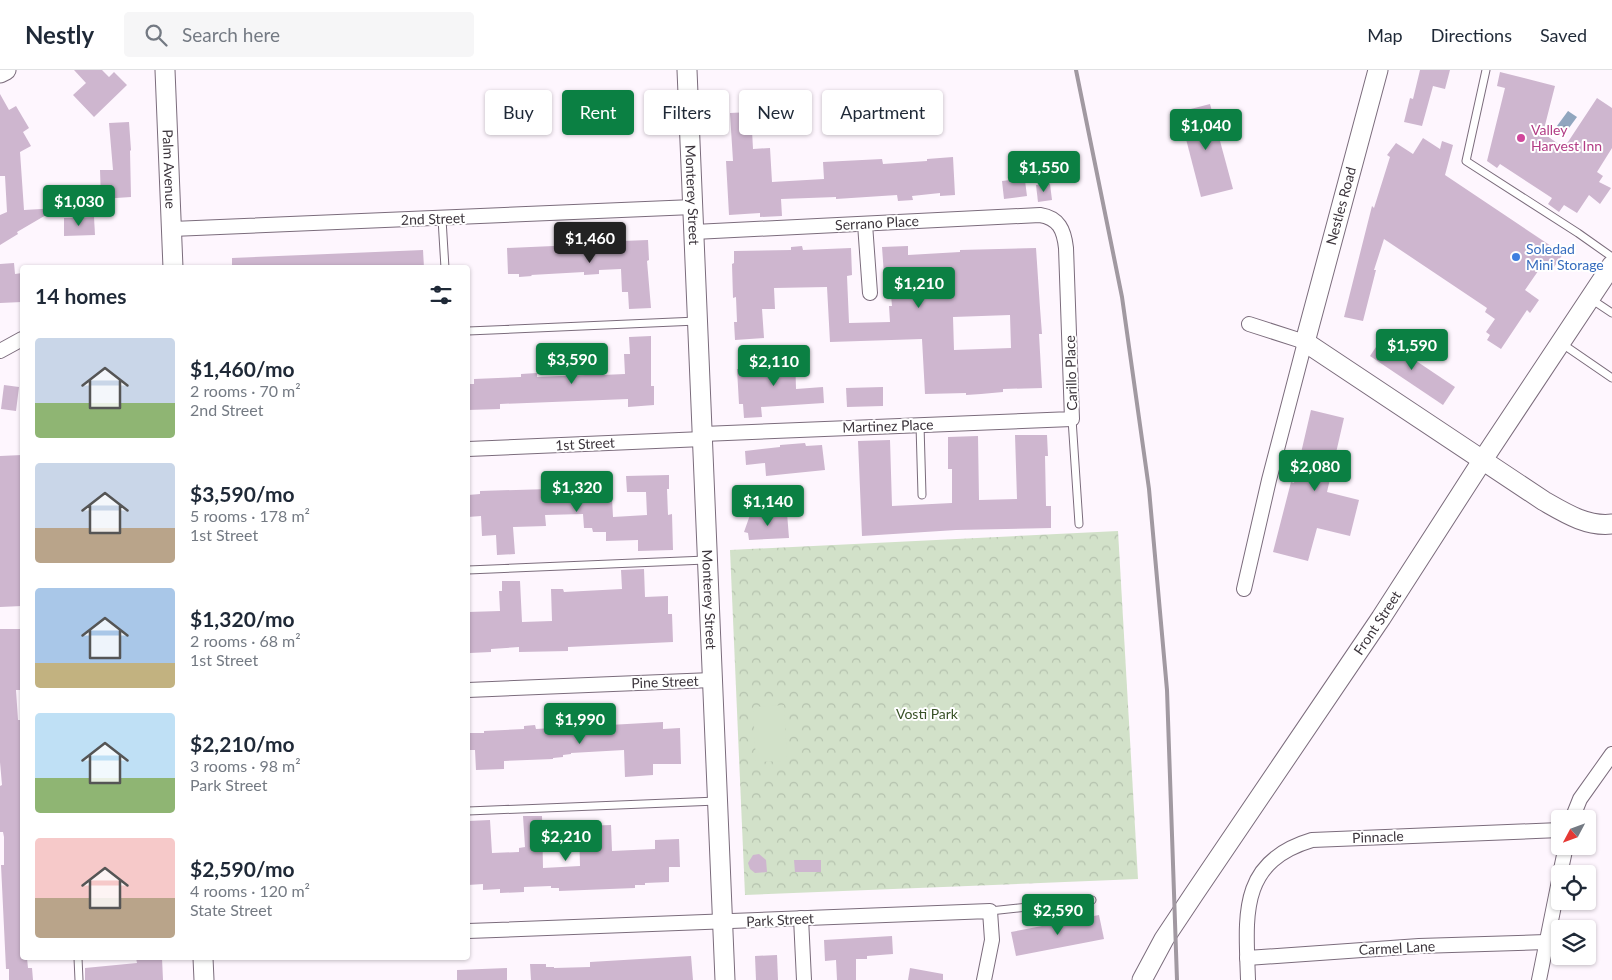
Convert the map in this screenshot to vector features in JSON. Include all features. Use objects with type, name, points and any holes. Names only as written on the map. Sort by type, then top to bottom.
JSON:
[{"type":"street","points":[[0,74],[6,70]]},
{"type":"street","name":"Palm Avenue","points":[[165,70],[173,265]]},
{"type":"street","name":"Monterey Street","points":[[688,70],[725,980]]},
{"type":"street","name":"Nestles Road","points":[[1244,588],[1269,480],[1378,70]]},
{"type":"street","name":"2nd Street","points":[[172,229],[693,208]]},
{"type":"street","name":"Serrano Place","points":[[694,232],[1040,215],[1047,216],[1058,223]]},
{"type":"street","name":"Carillo Place","points":[[1058,223],[1065,236],[1066,248],[1072,419]]},
{"type":"street","points":[[865,224],[870,293]]},
{"type":"street","name":"Front Street","points":[[1142,980],[1179,916],[1381,618],[1612,265]]},
{"type":"street","points":[[1248,324],[1305,342],[1482,461],[1571,516],[1588,522],[1612,524]]},
{"type":"street","points":[[0,351],[20,340]]},
{"type":"street","name":"Martinez Place","points":[[703,436],[1072,419]]},
{"type":"street","name":"1st Street","points":[[470,449],[703,436]]},
{"type":"street","name":"Pine Street","points":[[470,690],[712,680]]},
{"type":"street","points":[[1576,810],[1580,799],[1612,754]]},
{"type":"street","name":"Pinnacle","points":[[1248,980],[1246,924],[1250,899],[1256,882],[1266,866],[1279,854],[1294,845],[1312,840],[1551,830]]},
{"type":"street","points":[[1539,980],[1553,910]]},
{"type":"street","points":[[984,980],[992,940],[990,911]]},
{"type":"street","name":"Park Street","points":[[470,931],[990,911]]},
{"type":"street","points":[[801,918],[804,980]]},
{"type":"street","name":"Carmel Lane","points":[[1247,958],[1419,946],[1546,942]]},
{"type":"street","points":[[203,960],[204,980]]},
{"type":"lane","points":[[1486,70],[1466,160],[1612,257]]},
{"type":"lane","points":[[442,219],[445,265]]},
{"type":"lane","points":[[1590,299],[1612,313]]},
{"type":"lane","points":[[470,331],[698,321]]},
{"type":"lane","points":[[1561,343],[1612,377]]},
{"type":"lane","name":"Carillo Place","points":[[1072,419],[1079,524]]},
{"type":"lane","points":[[920,425],[922,495]]},
{"type":"lane","points":[[470,570],[709,560]]},
{"type":"lane","points":[[470,811],[718,801]]},
{"type":"lane","name":"Park Street","points":[[990,911],[1092,900]]},
{"type":"lane","points":[[78,960],[79,980]]},
{"type":"green space","name":"Vosti Park","points":[[1118,531],[1138,879],[745,895],[730,550]]},
{"type":"green space","points":[[784,705],[787,761],[756,762],[753,707]]},
{"type":"water","points":[[1568,111],[1577,117],[1563,136],[1554,130]]},
{"type":"building","points":[[74,70],[102,70],[109,77],[114,72],[127,85],[94,117],[73,95],[86,83]]},
{"type":"building","points":[[1420,70],[1450,70],[1445,89],[1433,86],[1422,126],[1404,122],[1410,98],[1413,99]]},
{"type":"building","name":"Valley Harvest Inn","points":[[1500,72],[1555,86],[1543,133],[1564,148],[1597,98],[1612,108],[1612,148],[1597,172],[1603,176],[1599,182],[1611,188],[1600,204],[1589,195],[1577,213],[1564,205],[1559,212],[1548,204],[1552,198],[1500,164],[1497,168],[1487,161],[1505,88],[1497,86]]},
{"type":"building","points":[[0,94],[9,110],[16,106],[29,128],[23,132],[31,146],[20,152],[24,210],[58,208],[17,232],[18,234],[0,245],[0,215],[7,212],[5,176],[0,176]]},
{"type":"building","points":[[1210,104],[1233,189],[1201,197],[1179,112]]},
{"type":"building","points":[[730,113],[739,113],[739,135],[752,135],[753,149],[770,148],[772,182],[824,179],[823,162],[882,159],[883,164],[953,157],[955,195],[940,196],[940,193],[912,196],[913,200],[898,201],[897,195],[836,199],[836,197],[781,199],[782,216],[760,217],[760,213],[729,215],[726,161],[733,161]]},
{"type":"building","points":[[129,122],[131,197],[101,199],[100,170],[113,170],[109,123]]},
{"type":"building","points":[[1423,138],[1440,149],[1442,141],[1453,145],[1445,175],[1563,254],[1554,267],[1545,261],[1525,290],[1539,300],[1530,313],[1527,310],[1501,349],[1487,340],[1490,335],[1486,332],[1495,319],[1485,312],[1487,308],[1384,239],[1374,270],[1376,270],[1363,321],[1344,317],[1372,206],[1374,208],[1390,157],[1387,155],[1396,143],[1413,154]]},
{"type":"building","points":[[1024,173],[1027,196],[1004,199],[1002,181],[1010,180],[1010,174]]},
{"type":"building","points":[[1050,184],[1052,200],[1038,202],[1036,185]]},
{"type":"building","points":[[94,217],[95,235],[64,236],[64,218]]},
{"type":"building","points":[[648,240],[649,260],[647,261],[651,308],[629,309],[628,292],[622,292],[621,269],[599,270],[599,274],[584,275],[584,272],[519,277],[519,274],[508,274],[507,248],[622,243],[622,241]]},
{"type":"building","points":[[802,246],[803,250],[851,248],[852,275],[847,276],[849,323],[890,322],[889,306],[892,306],[889,274],[884,275],[882,247],[908,246],[908,255],[960,252],[960,250],[1036,248],[1042,334],[1039,334],[1042,388],[1003,389],[1003,392],[966,395],[966,393],[925,394],[922,339],[830,342],[827,287],[774,288],[775,309],[762,309],[764,338],[735,340],[734,322],[737,322],[736,297],[733,298],[732,264],[734,263],[734,251],[791,250],[791,247]],"holes":[[[1010,315],[1011,348],[954,350],[953,317]]]},
{"type":"building","points":[[423,250],[424,265],[232,265],[232,258]]},
{"type":"building","points":[[14,263],[15,274],[20,273],[20,302],[0,303],[0,264]]},
{"type":"building","points":[[651,336],[651,386],[654,386],[654,405],[628,407],[628,399],[500,404],[500,409],[470,410],[470,384],[474,384],[474,379],[521,377],[521,374],[537,373],[537,377],[586,375],[586,370],[602,369],[602,375],[625,374],[624,354],[630,354],[629,337]]},
{"type":"building","points":[[1382,338],[1455,387],[1443,405],[1370,356]]},
{"type":"building","points":[[795,353],[796,389],[823,387],[824,403],[761,407],[762,417],[744,418],[743,404],[739,404],[737,369],[775,367],[775,354]]},
{"type":"building","points":[[4,385],[19,387],[16,411],[1,409]]},
{"type":"building","points":[[883,387],[883,406],[847,407],[846,388]]},
{"type":"building","points":[[1311,410],[1344,418],[1327,492],[1359,500],[1350,536],[1317,528],[1308,561],[1273,552],[1291,482],[1294,483]]},
{"type":"building","points":[[1015,435],[1047,435],[1048,456],[1045,456],[1046,506],[1051,506],[1051,528],[956,530],[862,536],[858,441],[890,440],[892,506],[952,503],[952,469],[948,469],[948,437],[978,436],[979,500],[1017,499]]},
{"type":"building","points":[[805,443],[806,446],[822,445],[825,470],[766,476],[765,463],[746,465],[745,451]]},
{"type":"building","points":[[20,455],[20,606],[0,607],[0,456]]},
{"type":"building","points":[[669,475],[669,489],[667,489],[668,515],[672,514],[673,550],[638,551],[638,540],[606,541],[606,532],[593,532],[592,528],[584,528],[583,514],[545,515],[546,526],[513,527],[515,554],[497,555],[496,535],[482,536],[481,516],[470,517],[470,495],[480,494],[480,491],[582,488],[582,485],[598,484],[598,497],[612,497],[613,517],[647,515],[646,492],[627,492],[626,476]]},
{"type":"building","points":[[787,513],[789,538],[749,540],[748,533],[744,532],[750,515]]},
{"type":"building","points":[[644,569],[645,597],[668,596],[668,614],[672,614],[673,642],[568,647],[568,651],[519,652],[519,647],[491,649],[491,652],[470,653],[470,612],[500,611],[499,591],[502,591],[502,581],[520,581],[522,622],[552,621],[551,589],[563,589],[564,592],[622,589],[621,570]]},
{"type":"building","points":[[0,629],[20,629],[20,690],[16,690],[18,720],[20,720],[20,960],[27,960],[28,968],[32,968],[33,980],[9,980],[9,969],[6,969],[1,865],[4,865],[4,837],[3,832],[0,832],[0,786],[2,785],[0,762]]},
{"type":"building","points":[[663,722],[663,729],[680,728],[681,764],[653,764],[653,775],[625,777],[624,750],[571,753],[553,759],[504,761],[504,769],[476,770],[475,750],[470,750],[470,733],[524,729],[524,726],[535,725],[536,729],[586,726],[586,729],[609,725]]},
{"type":"building","points":[[523,816],[542,816],[543,868],[580,866],[579,826],[611,825],[612,851],[655,849],[655,840],[679,839],[680,867],[669,867],[669,882],[645,883],[645,885],[635,885],[635,888],[559,891],[559,888],[551,888],[551,886],[524,887],[524,892],[500,893],[500,889],[483,890],[483,884],[470,885],[470,821],[490,820],[492,853],[519,852],[519,848],[525,847]]},
{"type":"building","points":[[759,854],[766,860],[767,872],[755,873],[750,869],[748,863],[753,855]]},
{"type":"building","points":[[794,860],[821,860],[821,872],[795,872]]},
{"type":"building","points":[[1099,915],[1104,939],[1016,956],[1011,932]]},
{"type":"building","points":[[892,936],[893,954],[856,959],[856,980],[837,980],[836,960],[825,961],[824,940]]},
{"type":"building","points":[[777,955],[778,980],[756,980],[755,956]]},
{"type":"building","points":[[691,956],[693,980],[531,980],[530,964],[546,964],[546,967],[554,968],[590,967],[590,962]]},
{"type":"building","points":[[136,960],[162,960],[163,980],[85,980],[85,968],[137,963]]},
{"type":"building","points":[[507,968],[507,980],[457,980],[457,970]]},
{"type":"building","points":[[910,968],[943,974],[943,980],[908,980]]},
{"type":"railway","points":[[1076,70],[1122,297],[1149,489],[1167,690],[1177,980]]},
{"type":"place","name":"Valley Harvest Inn","points":[[1521,138]]},
{"type":"place","name":"Soledad Mini Storage","points":[[1516,257]]}]
